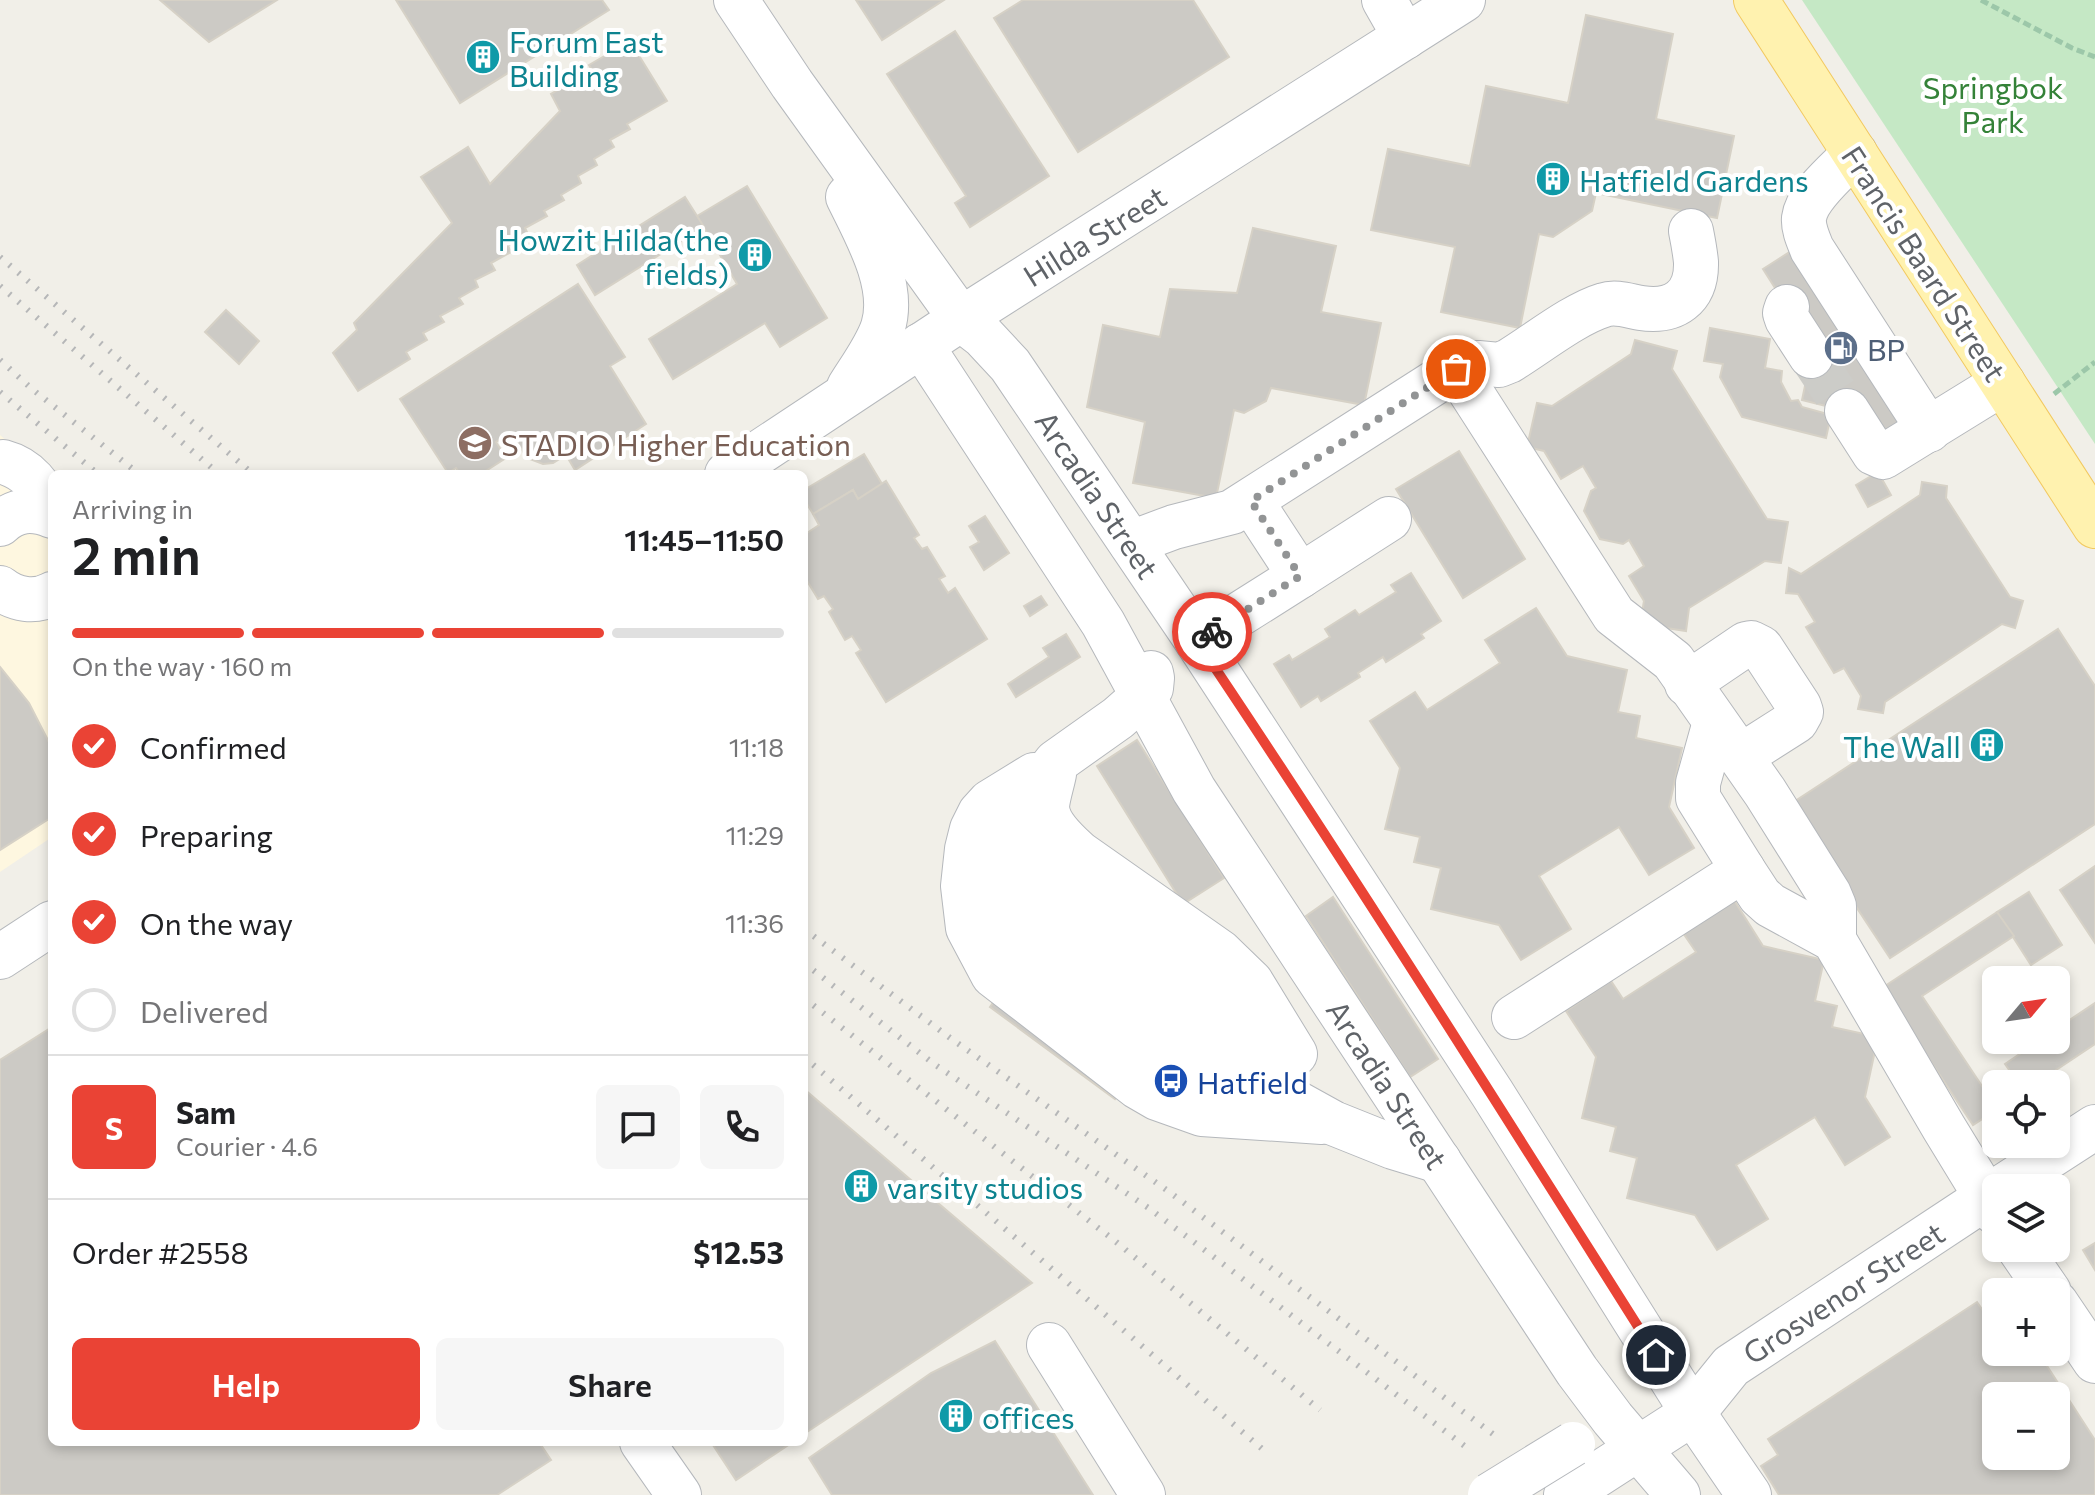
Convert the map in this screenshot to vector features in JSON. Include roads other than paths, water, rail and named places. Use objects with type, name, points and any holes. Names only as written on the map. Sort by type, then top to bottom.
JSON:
[{"type":"main road","name":"Francis Baard Street","points":[[1756,0],[2095,526]]},
{"type":"street","name":"Arcadia Street","points":[[736,0],[792,84],[940,333],[983,336],[1010,365],[1131,543],[1277,760],[1683,1397],[1749,1495]]},
{"type":"street","points":[[1384,0],[1405,37]]},
{"type":"street","name":"Hilda Street","points":[[733,470],[940,333],[1463,0]]},
{"type":"street","points":[[792,84],[870,241],[883,282],[887,309],[882,330],[844,396]]},
{"type":"street","points":[[1855,153],[1809,204],[1804,219],[1812,249],[1826,280],[1929,430]]},
{"type":"street","points":[[1131,543],[1174,527],[1223,516],[1456,369],[1478,363],[1499,365],[1509,361],[1577,317],[1606,304],[1654,310],[1673,306],[1686,296],[1694,282],[1696,262],[1691,231]]},
{"type":"street","points":[[1787,307],[1787,319],[1811,356]]},
{"type":"street","points":[[940,333],[1135,639],[1152,678],[1151,688],[1118,718],[1056,762],[990,802],[980,813],[967,849],[963,886],[968,928],[993,975],[1138,1087],[1157,1098],[1202,1114],[1333,1123]]},
{"type":"street","points":[[940,333],[1454,1066],[1478,1105],[1514,1178],[1619,1338],[1683,1397]]},
{"type":"street","points":[[1456,369],[1614,615],[1673,661],[1741,756],[1829,894],[1834,906],[1834,940]]},
{"type":"street","points":[[1847,411],[1878,456],[1888,456],[1929,430],[2014,400]]},
{"type":"street","points":[[2,461],[30,475],[32,515]]},
{"type":"street","points":[[1251,501],[1300,576]]},
{"type":"street","points":[[1197,641],[1389,519]]},
{"type":"street","points":[[1,591],[29,600],[48,597]]},
{"type":"street","points":[[1687,684],[1746,644],[1757,644],[1761,648],[1801,712],[1796,721],[1741,756]]},
{"type":"street","name":"Arcadia Street","points":[[1143,696],[1194,790],[1577,1371],[1678,1495]]},
{"type":"street","points":[[1715,722],[1698,783],[1698,798],[1760,896],[1770,905],[1834,940],[1982,1177]]},
{"type":"street","points":[[1056,762],[1014,815],[1009,832],[1008,848],[1013,872],[1029,903],[1295,1102],[1333,1123],[1439,1161]]},
{"type":"street","points":[[1056,762],[1047,808],[1051,823],[1079,853],[1220,952],[1251,982],[1333,1123]]},
{"type":"street","points":[[1514,1017],[1743,870]]},
{"type":"street","points":[[0,957],[48,926]]},
{"type":"street","name":"Grosvenor Street","points":[[2029,1174],[2095,1127]]},
{"type":"street","name":"Grosvenor Street","points":[[1490,1495],[1578,1471],[1626,1434],[1982,1206]]},
{"type":"street","points":[[2070,1324],[2095,1361]]},
{"type":"street","points":[[1049,1345],[1143,1495]]},
{"type":"street","points":[[645,1446],[679,1495]]},
{"type":"tunnel","points":[[1811,356],[1847,411]]},
{"type":"railway","points":[[0,257],[248,470]]},
{"type":"railway","points":[[0,286],[214,470]]},
{"type":"railway","points":[[0,360],[134,470]]},
{"type":"railway","points":[[0,392],[93,470]]},
{"type":"railway","points":[[808,932],[953,1040],[1168,1191],[1493,1434]]},
{"type":"railway","points":[[808,966],[934,1064],[1150,1209],[1466,1447]]},
{"type":"railway","points":[[808,1001],[1115,1241],[1320,1410]]},
{"type":"railway","points":[[808,1060],[1267,1453]]},
{"type":"place","name":"Forum East Building","points":[[483,57]]},
{"type":"place","name":"Hatfield Gardens","points":[[1553,179]]},
{"type":"place","name":"Howzit Hilda(the fields)","points":[[755,255]]},
{"type":"place","name":"BP","points":[[1841,348]]},
{"type":"place","name":"STADIO Higher Education","points":[[475,443]]},
{"type":"place","name":"The Wall","points":[[1987,745]]},
{"type":"place","name":"Hatfield","points":[[1171,1081]]},
{"type":"place","name":"varsity studios","points":[[861,1186]]},
{"type":"place","name":"offices","points":[[956,1416]]},
{"type":"park label","name":"Springbok Park","points":[[1993,103]]}]
